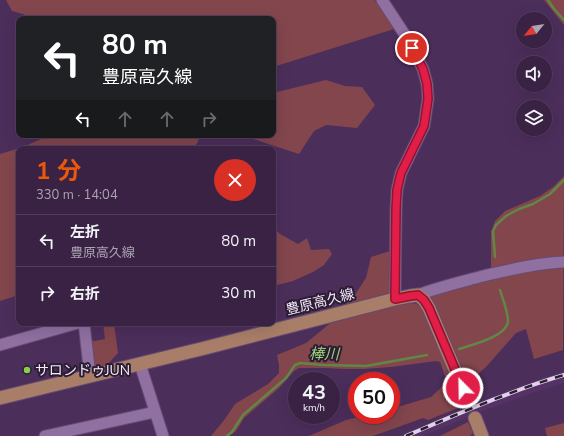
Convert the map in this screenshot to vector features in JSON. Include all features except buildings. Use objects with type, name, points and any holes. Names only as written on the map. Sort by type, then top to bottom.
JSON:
[{"type":"main road","name":"豊原高久線","points":[[0,398],[395,299],[418,295]]},
{"type":"main road","points":[[418,295],[424,300],[429,308],[468,401]]},
{"type":"main road","points":[[475,418],[482,436]]},
{"type":"street","points":[[382,0],[407,38],[423,69],[427,84],[428,99],[424,126],[401,173],[397,190],[395,299]]},
{"type":"street","points":[[418,295],[441,287],[507,270],[548,263],[564,262]]},
{"type":"street","points":[[0,346],[68,326]]},
{"type":"street","points":[[84,326],[90,376]]},
{"type":"street","points":[[140,364],[163,436]]},
{"type":"street","points":[[45,436],[155,412]]},
{"type":"shaded area","points":[[6,0],[375,0],[394,29],[276,66],[276,16],[30,16],[12,11]]},
{"type":"shaded area","points":[[544,0],[564,0],[564,25]]},
{"type":"shaded area","points":[[326,80],[345,86],[362,87],[375,105],[357,128],[326,125],[314,131],[299,154],[250,138],[276,138],[276,92]]},
{"type":"shaded area","points":[[43,138],[200,138],[196,146],[25,146]]},
{"type":"shaded area","points":[[16,149],[16,296],[0,301],[0,154]]},
{"type":"shaded area","points":[[564,176],[563,350],[534,359],[526,329],[516,333],[486,367],[471,380],[464,381],[430,299],[435,292],[491,278],[491,232],[495,221],[505,211],[540,196],[553,187]]},
{"type":"shaded area","points":[[276,230],[280,234],[298,244],[307,238],[311,250],[329,249],[332,254],[324,265],[293,281],[276,285]]},
{"type":"shaded area","points":[[390,251],[389,294],[345,305],[356,293],[366,278],[371,257]]},
{"type":"shaded area","points":[[407,303],[414,303],[418,305],[426,313],[463,406],[428,420],[423,418],[373,436],[309,436],[348,420],[348,424],[400,424],[400,406],[431,397],[447,382],[440,362],[436,361],[364,369],[299,368],[293,372],[288,372],[288,378],[279,388],[244,418],[236,431],[229,436],[211,436],[235,404],[268,384],[279,373],[277,355],[306,343],[334,319]]},
{"type":"shaded area","points":[[103,326],[114,326],[118,353],[105,367],[93,371],[89,342],[105,339]]},
{"type":"shaded area","points":[[564,371],[564,383],[483,411],[423,436],[398,436],[479,402],[533,381]]},
{"type":"shaded area","points":[[468,422],[473,433],[470,436],[440,436]]},
{"type":"shaded area","points":[[564,423],[564,436],[547,436],[545,428]]},
{"type":"waterway","name":"棒川","points":[[548,0],[564,20]]},
{"type":"waterway","name":"棒川","points":[[495,257],[493,231],[496,225],[506,216],[533,204],[550,194],[564,180]]},
{"type":"waterway","name":"棒川","points":[[459,349],[488,340],[502,332],[506,327],[508,321],[507,313],[500,290]]},
{"type":"waterway","name":"棒川","points":[[227,436],[232,432],[243,415],[286,378],[295,365],[300,363],[366,366],[427,355]]},
{"type":"railway","points":[[406,436],[465,411],[564,375]]},
{"type":"place","name":"サロンドゥJUN","points":[[27,370]]},
{"type":"route","points":[[412,48],[423,69],[427,84],[428,99],[424,126],[401,173],[397,190],[395,299],[418,295],[424,300],[429,308],[463,388]]}]
